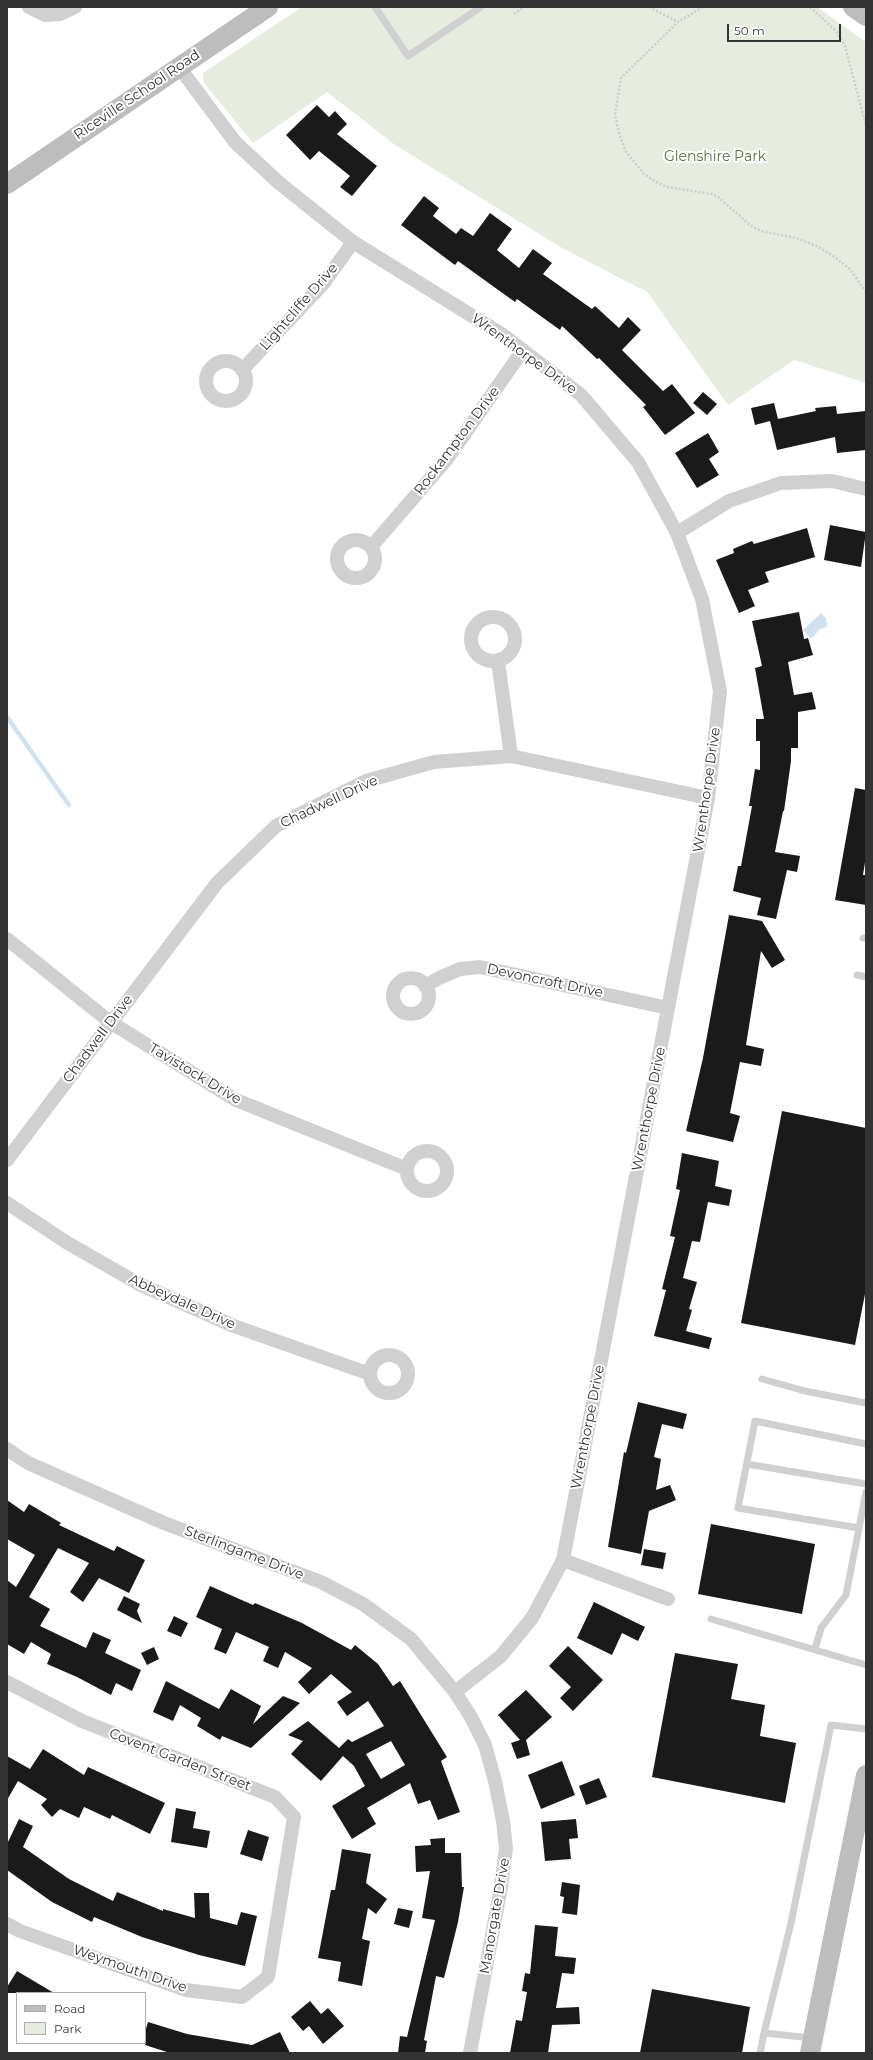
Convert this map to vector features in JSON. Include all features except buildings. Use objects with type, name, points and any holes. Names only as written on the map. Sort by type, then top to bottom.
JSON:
[{"type":"street","points":[[29,7],[45,15],[60,14],[76,7]]},
{"type":"street","name":"Riceville School Road","points":[[7,184],[268,7]]},
{"type":"street","points":[[853,7],[866,16]]},
{"type":"street","name":"Wrenthorpe Drive","points":[[179,67],[235,142],[278,182],[353,242],[503,335],[581,395],[633,456],[677,533],[702,598],[720,691],[708,798],[563,1560],[532,1618],[501,1656],[455,1692]]},
{"type":"street","name":"Lightcliffe Drive","points":[[242,370],[323,284],[353,242]]},
{"type":"street","name":"Rockampton Drive","points":[[371,547],[447,459],[523,350]]},
{"type":"street","points":[[677,533],[729,501],[781,483],[832,481],[866,489]]},
{"type":"street","points":[[498,661],[511,756]]},
{"type":"street","name":"Chadwell Drive","points":[[7,1160],[110,1022],[217,883],[276,826],[366,781],[434,762],[511,756],[708,798]]},
{"type":"street","name":"Tavistock Drive","points":[[7,939],[110,1022],[236,1100],[407,1169]]},
{"type":"street","name":"Devoncroft Drive","points":[[425,986],[439,978],[460,970],[480,967],[668,1008]]},
{"type":"street","name":"Abbeydale Drive","points":[[7,1203],[66,1242],[139,1284],[234,1326],[370,1374]]},
{"type":"street","name":"Sterlingame Drive","points":[[7,1449],[28,1463],[164,1523],[321,1582],[363,1604],[411,1639],[455,1692]]},
{"type":"street","points":[[563,1560],[668,1599]]},
{"type":"street","name":"Covent Garden Street","points":[[7,1682],[82,1721],[275,1797],[294,1817],[285,1876]]},
{"type":"street","name":"Manorgate Drive","points":[[455,1692],[472,1718],[485,1745],[504,1821],[506,1848],[501,1886],[470,2053]]},
{"type":"street","points":[[812,2045],[866,1776]]},
{"type":"street","name":"Weymouth Drive","points":[[7,1924],[20,1931],[186,1990],[242,1997],[268,1977],[285,1876]]},
{"type":"lane","points":[[375,7],[408,56],[481,7]]},
{"type":"lane","points":[[857,975],[866,977]]},
{"type":"lane","points":[[762,1379],[805,1391],[866,1403]]},
{"type":"lane","points":[[859,1528],[738,1508],[755,1421],[866,1444]]},
{"type":"lane","points":[[747,1464],[866,1484]]},
{"type":"lane","points":[[815,1649],[821,1628],[846,1595],[866,1492]]},
{"type":"lane","points":[[711,1619],[866,1665]]},
{"type":"lane","points":[[760,2053],[791,1923],[831,1725],[866,1729]]},
{"type":"lane","points":[[764,2032],[812,2045]]},
{"type":"path","points":[[514,14],[524,7]]},
{"type":"path","points":[[649,7],[678,22]]},
{"type":"path","points":[[704,7],[678,22],[620,78],[615,114],[619,133],[626,152],[644,174],[656,182],[667,187],[712,194],[718,197],[750,225],[761,231],[769,234],[796,238],[817,246],[850,269],[866,292]]},
{"type":"path","points":[[810,7],[836,30],[845,46],[866,126]]},
{"type":"green space","name":"Glenshire Park","points":[[302,7],[817,7],[866,42],[866,383],[794,360],[728,405],[647,292],[562,248],[395,145],[327,92],[253,143],[204,83],[203,73]]},
{"type":"water","points":[[821,613],[826,618],[827,627],[820,629],[811,639],[803,630]]},
{"type":"waterway","points":[[7,717],[69,805]]}]
